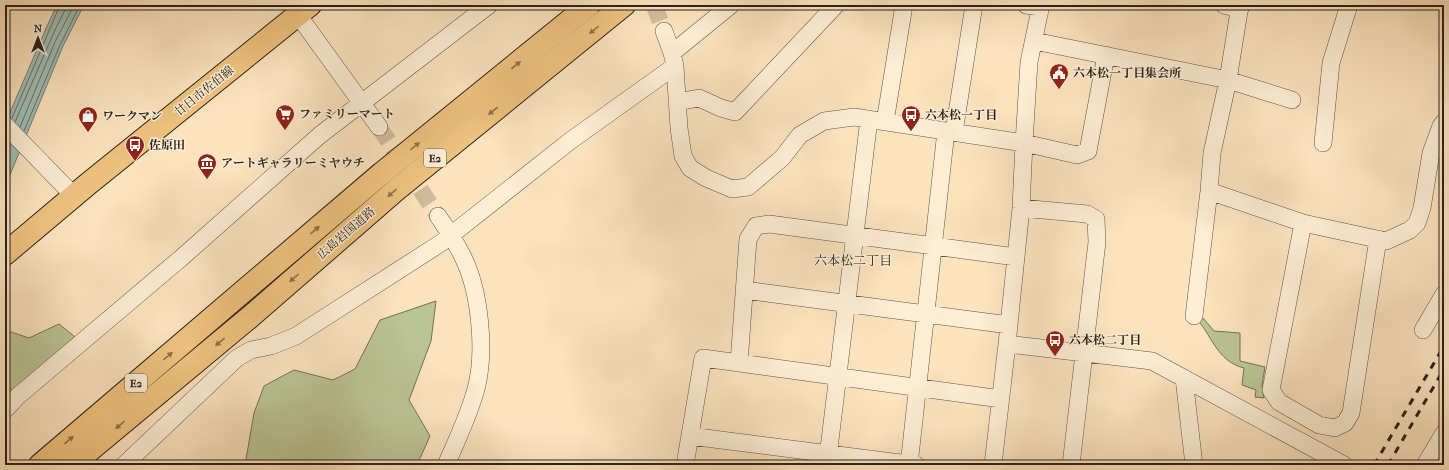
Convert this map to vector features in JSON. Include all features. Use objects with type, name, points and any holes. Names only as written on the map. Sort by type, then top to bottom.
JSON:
[{"type":"main road","name":"広島岩国道路","points":[[40,465],[382,173],[590,5]]},
{"type":"main road","name":"広島岩国道路","points":[[72,465],[250,317],[396,190],[624,5]]},
{"type":"main road","name":"廿日市佐伯線","points":[[5,254],[74,196],[304,10]]},
{"type":"street","points":[[5,410],[18,396],[180,259],[320,135],[489,5]]},
{"type":"street","points":[[124,465],[237,358],[251,350],[271,346],[296,336],[441,243],[674,60],[731,5]]},
{"type":"street","points":[[677,102],[699,98],[721,108],[735,112],[836,5]]},
{"type":"street","points":[[828,460],[856,235],[877,120],[904,5]]},
{"type":"street","points":[[690,436],[828,460],[912,465],[918,388],[934,246],[950,132],[974,5]]},
{"type":"street","points":[[1323,143],[1331,63],[1349,5]]},
{"type":"street","points":[[993,465],[1021,208],[1029,62],[1034,40],[1036,6]]},
{"type":"street","points":[[1194,316],[1212,153],[1228,80],[1234,6]]},
{"type":"street","points":[[304,10],[362,103],[379,127]]},
{"type":"street","points":[[664,31],[674,60],[679,128],[683,156],[690,168],[706,178],[732,189],[748,187],[782,158],[800,135],[824,121],[854,117],[1024,143],[1077,155],[1088,151],[1106,55]]},
{"type":"street","points":[[1034,40],[1228,80],[1292,100]]},
{"type":"street","points":[[1209,191],[1303,224],[1386,241],[1410,230],[1417,224],[1422,208],[1431,153],[1441,126],[1444,122]]},
{"type":"street","points":[[5,125],[74,196]]},
{"type":"street","points":[[1021,208],[1087,214],[1096,219],[1097,242],[1071,465]]},
{"type":"street","points":[[438,216],[451,234],[463,256],[470,275],[479,315],[481,351],[477,387],[472,404],[446,465]]},
{"type":"street","points":[[739,363],[748,239],[756,226],[769,224],[1016,257]]},
{"type":"street","points":[[1303,224],[1271,390],[1279,402],[1319,425],[1335,428],[1345,423],[1351,413],[1378,239]]},
{"type":"street","points":[[744,290],[1009,325]]},
{"type":"street","points":[[1423,330],[1444,294]]},
{"type":"street","points":[[1007,344],[1152,361],[1342,464]]},
{"type":"street","points":[[685,465],[703,358],[1001,399]]},
{"type":"street","points":[[1184,378],[1194,465]]},
{"type":"street","points":[[1425,465],[1444,433]]},
{"type":"green space","points":[[436,301],[431,341],[409,400],[430,436],[417,465],[245,465],[254,413],[264,386],[294,370],[333,380],[355,369],[380,320]]},
{"type":"green space","points":[[1194,316],[1204,319],[1214,331],[1240,333],[1240,361],[1265,367],[1262,385],[1264,398],[1255,397],[1256,390],[1242,385],[1244,368],[1227,359],[1221,353]]},
{"type":"green space","points":[[59,324],[75,337],[14,391],[5,385],[5,330],[29,338]]},
{"type":"water","points":[[57,5],[84,5],[63,46],[5,187],[5,124]]},
{"type":"tunnel","points":[[654,5],[664,31]]},
{"type":"tunnel","points":[[379,127],[438,216]]},
{"type":"railway","points":[[1374,465],[1444,346]]},
{"type":"railway","points":[[1388,465],[1444,369]]},
{"type":"place","name":"六本松一丁目集会所","points":[[1059,90]]},
{"type":"place","name":"ファミリーマート","points":[[285,131]]},
{"type":"place","name":"六本松一丁目","points":[[911,132]]},
{"type":"place","name":"ワークマン","points":[[88,133]]},
{"type":"place","name":"佐原田","points":[[135,162]]},
{"type":"place","name":"アートギャラリーミヤウチ","points":[[207,180]]},
{"type":"place","name":"六本松二丁目","points":[[1055,357]]},
{"type":"district","name":"六本松二丁目","points":[[853,260]]}]
